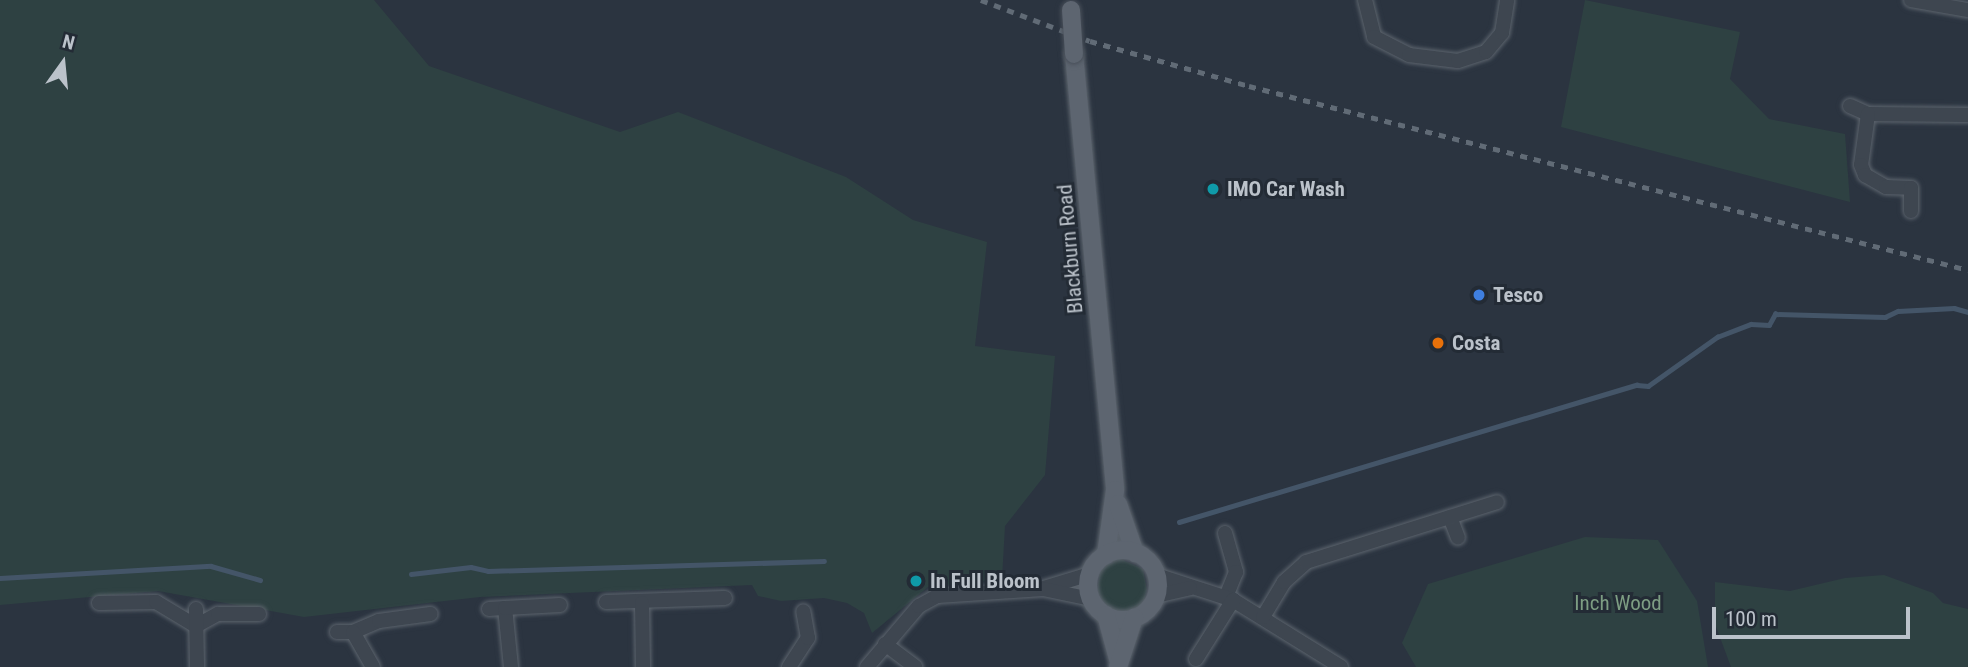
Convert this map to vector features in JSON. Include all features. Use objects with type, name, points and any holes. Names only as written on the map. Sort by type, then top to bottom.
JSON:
[{"type":"main road","name":"Blackburn Road","points":[[1071,5],[1115,494],[1135,552]]},
{"type":"main road","name":"Blackburn Road","points":[[1106,555],[1115,494]]},
{"type":"main road","points":[[1106,615],[1134,618],[1147,610],[1156,596],[1156,575],[1135,552],[1106,555],[1090,574],[1091,599],[1106,615],[1118,663]]},
{"type":"main road","points":[[1118,663],[1134,618]]},
{"type":"street","points":[[1365,0],[1374,37],[1409,55],[1458,61],[1486,52],[1502,33],[1507,0]]},
{"type":"street","points":[[1910,0],[1968,10]]},
{"type":"street","points":[[1850,106],[1868,114],[1968,115]]},
{"type":"street","points":[[1868,114],[1861,165],[1865,175],[1886,187],[1911,188],[1911,211]]},
{"type":"street","points":[[1263,617],[1284,582],[1306,562],[1497,502]]},
{"type":"street","points":[[1450,517],[1458,538]]},
{"type":"street","points":[[1196,659],[1229,598],[1236,572],[1225,533]]},
{"type":"street","points":[[867,667],[919,606],[937,596],[1043,589],[1090,574]]},
{"type":"street","points":[[1156,575],[1190,588],[1229,598],[1341,667]]},
{"type":"street","points":[[1156,596],[1190,588]]},
{"type":"street","points":[[1043,589],[1091,599]]},
{"type":"street","points":[[606,602],[642,603],[725,598]]},
{"type":"street","points":[[99,603],[156,602],[196,626]]},
{"type":"street","points":[[642,603],[643,667]]},
{"type":"street","points":[[489,609],[560,605]]},
{"type":"street","points":[[505,608],[511,667]]},
{"type":"street","points":[[196,609],[197,667]]},
{"type":"street","points":[[789,667],[808,638],[803,611]]},
{"type":"street","points":[[196,626],[218,614],[260,614]]},
{"type":"street","points":[[337,632],[353,632],[379,621],[431,614]]},
{"type":"street","points":[[353,632],[373,667]]},
{"type":"street","points":[[886,644],[915,667]]},
{"type":"green space","points":[[0,0],[374,0],[429,66],[620,132],[678,112],[846,177],[913,220],[987,242],[975,346],[1055,356],[1045,475],[1005,526],[1002,579],[928,587],[872,633],[864,613],[847,603],[824,598],[781,601],[758,596],[752,585],[480,597],[304,617],[158,591],[0,605]]},
{"type":"green space","points":[[1585,0],[1740,32],[1730,79],[1769,119],[1845,134],[1850,202],[1561,127]]},
{"type":"green space","name":"Inch Wood","points":[[1585,537],[1658,540],[1697,601],[1708,667],[1416,667],[1402,643],[1428,584]]},
{"type":"green space","points":[[1116,557],[1143,569],[1147,590],[1142,607],[1116,613],[1101,603],[1097,593],[1100,571],[1107,559]]},
{"type":"green space","points":[[1884,575],[1933,593],[1943,603],[1968,609],[1968,667],[1731,667],[1715,624],[1715,582],[1790,591],[1845,578]]},
{"type":"waterway","points":[[1179,522],[1637,385],[1648,386],[1717,337],[1751,324],[1769,325],[1775,314],[1885,317],[1898,311],[1954,308],[1968,312]]},
{"type":"waterway","points":[[411,574],[471,567],[488,571],[824,561]]},
{"type":"waterway","points":[[0,578],[211,566],[260,580]]},
{"type":"railway","points":[[981,0],[1090,41],[1249,86],[1968,270]]},
{"type":"place","name":"IMO Car Wash","points":[[1213,189]]},
{"type":"place","name":"Tesco","points":[[1479,295]]},
{"type":"place","name":"Costa","points":[[1438,343]]},
{"type":"place","name":"In Full Bloom","points":[[916,581]]}]
